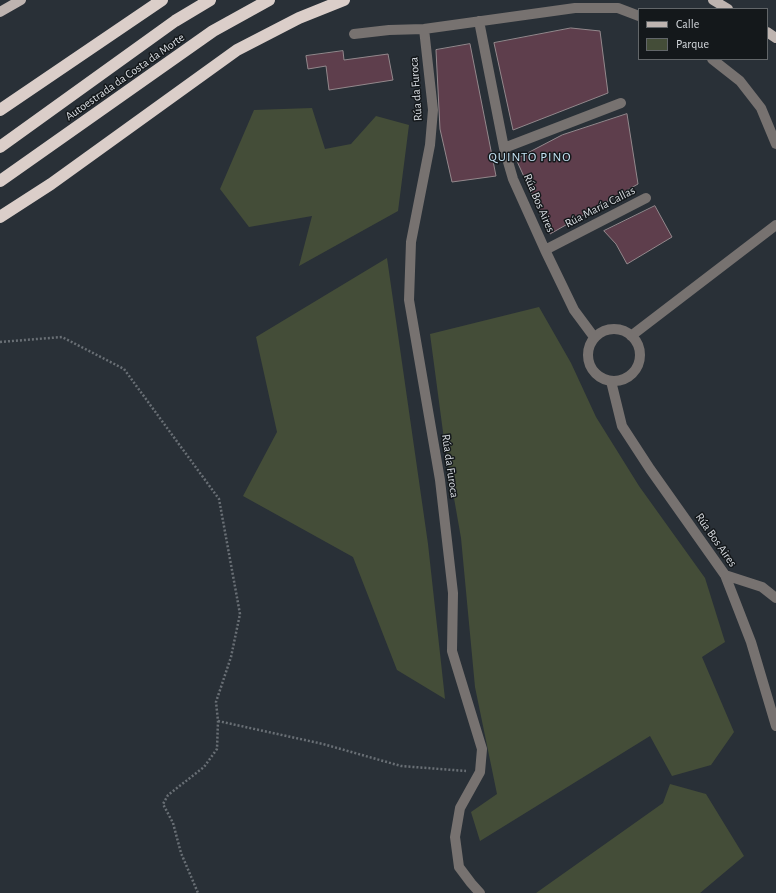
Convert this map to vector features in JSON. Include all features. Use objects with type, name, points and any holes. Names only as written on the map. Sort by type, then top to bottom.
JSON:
[{"type":"highway","points":[[0,110],[162,0]]},
{"type":"highway","name":"Autoestrada da Costa da Morte","points":[[0,147],[175,21],[210,0]]},
{"type":"highway","name":"Autoestrada da Costa da Morte","points":[[0,181],[213,31],[269,0]]},
{"type":"highway","points":[[0,217],[51,184],[237,50],[299,18],[344,0]]},
{"type":"main road","points":[[0,12],[22,0]]},
{"type":"main road","points":[[713,0],[726,8]]},
{"type":"street","points":[[354,34],[389,30],[424,29],[575,8],[618,8],[638,16]]},
{"type":"street","name":"Rúa Bos Aires","points":[[479,21],[504,148],[513,178],[574,310],[594,337]]},
{"type":"street","name":"Rúa da Furoca","points":[[424,29],[433,110],[430,145],[411,242],[409,300],[440,480],[453,593],[452,651],[482,748],[480,772],[460,808],[455,837],[459,867],[480,893]]},
{"type":"street","points":[[713,60],[740,81],[761,108],[776,144]]},
{"type":"street","points":[[504,148],[621,103]]},
{"type":"street","name":"Rúa María Callas","points":[[545,250],[646,198]]},
{"type":"street","points":[[631,336],[776,225]]},
{"type":"street","points":[[614,329],[622,330],[631,336],[636,342],[640,358],[638,365],[629,377],[622,380],[611,381],[598,376],[590,366],[587,358],[588,350],[594,337],[607,330],[614,329]]},
{"type":"street","name":"Rúa Bos Aires","points":[[611,381],[622,426],[650,469],[725,575],[751,642],[776,726]]},
{"type":"street","points":[[725,575],[762,587],[776,598]]},
{"type":"path","points":[[0,342],[62,337],[124,370],[219,499],[240,614],[231,657],[216,702],[218,721],[217,749],[204,767],[168,795],[163,804],[173,823],[180,853],[198,893]]},
{"type":"path","points":[[218,721],[323,744],[401,766],[480,772]]},
{"type":"green space","points":[[312,108],[325,149],[351,144],[376,116],[409,125],[398,211],[299,266],[312,216],[249,227],[220,189],[254,110]]},
{"type":"green space","points":[[387,258],[428,544],[445,699],[397,670],[353,557],[243,496],[277,432],[256,337]]},
{"type":"green space","points":[[539,307],[571,363],[596,417],[639,486],[705,578],[725,642],[702,657],[734,732],[711,765],[672,776],[650,736],[480,841],[471,812],[497,794],[475,687],[461,538],[445,447],[430,334]]},
{"type":"green space","points":[[670,784],[706,794],[744,856],[700,893],[536,893],[663,803]]},
{"type":"building","points":[[571,28],[600,31],[608,93],[513,130],[494,43]]},
{"type":"building","points":[[470,44],[496,176],[452,182],[440,129],[436,50]]},
{"type":"building","points":[[343,51],[344,60],[388,54],[393,80],[329,90],[326,66],[308,69],[306,56]]},
{"type":"building","points":[[627,114],[638,184],[550,234],[516,159],[562,135]]},
{"type":"building","points":[[655,206],[672,237],[627,264],[616,244],[604,231]]},
{"type":"district","name":"QUINTO PINO","points":[[530,157]]}]
